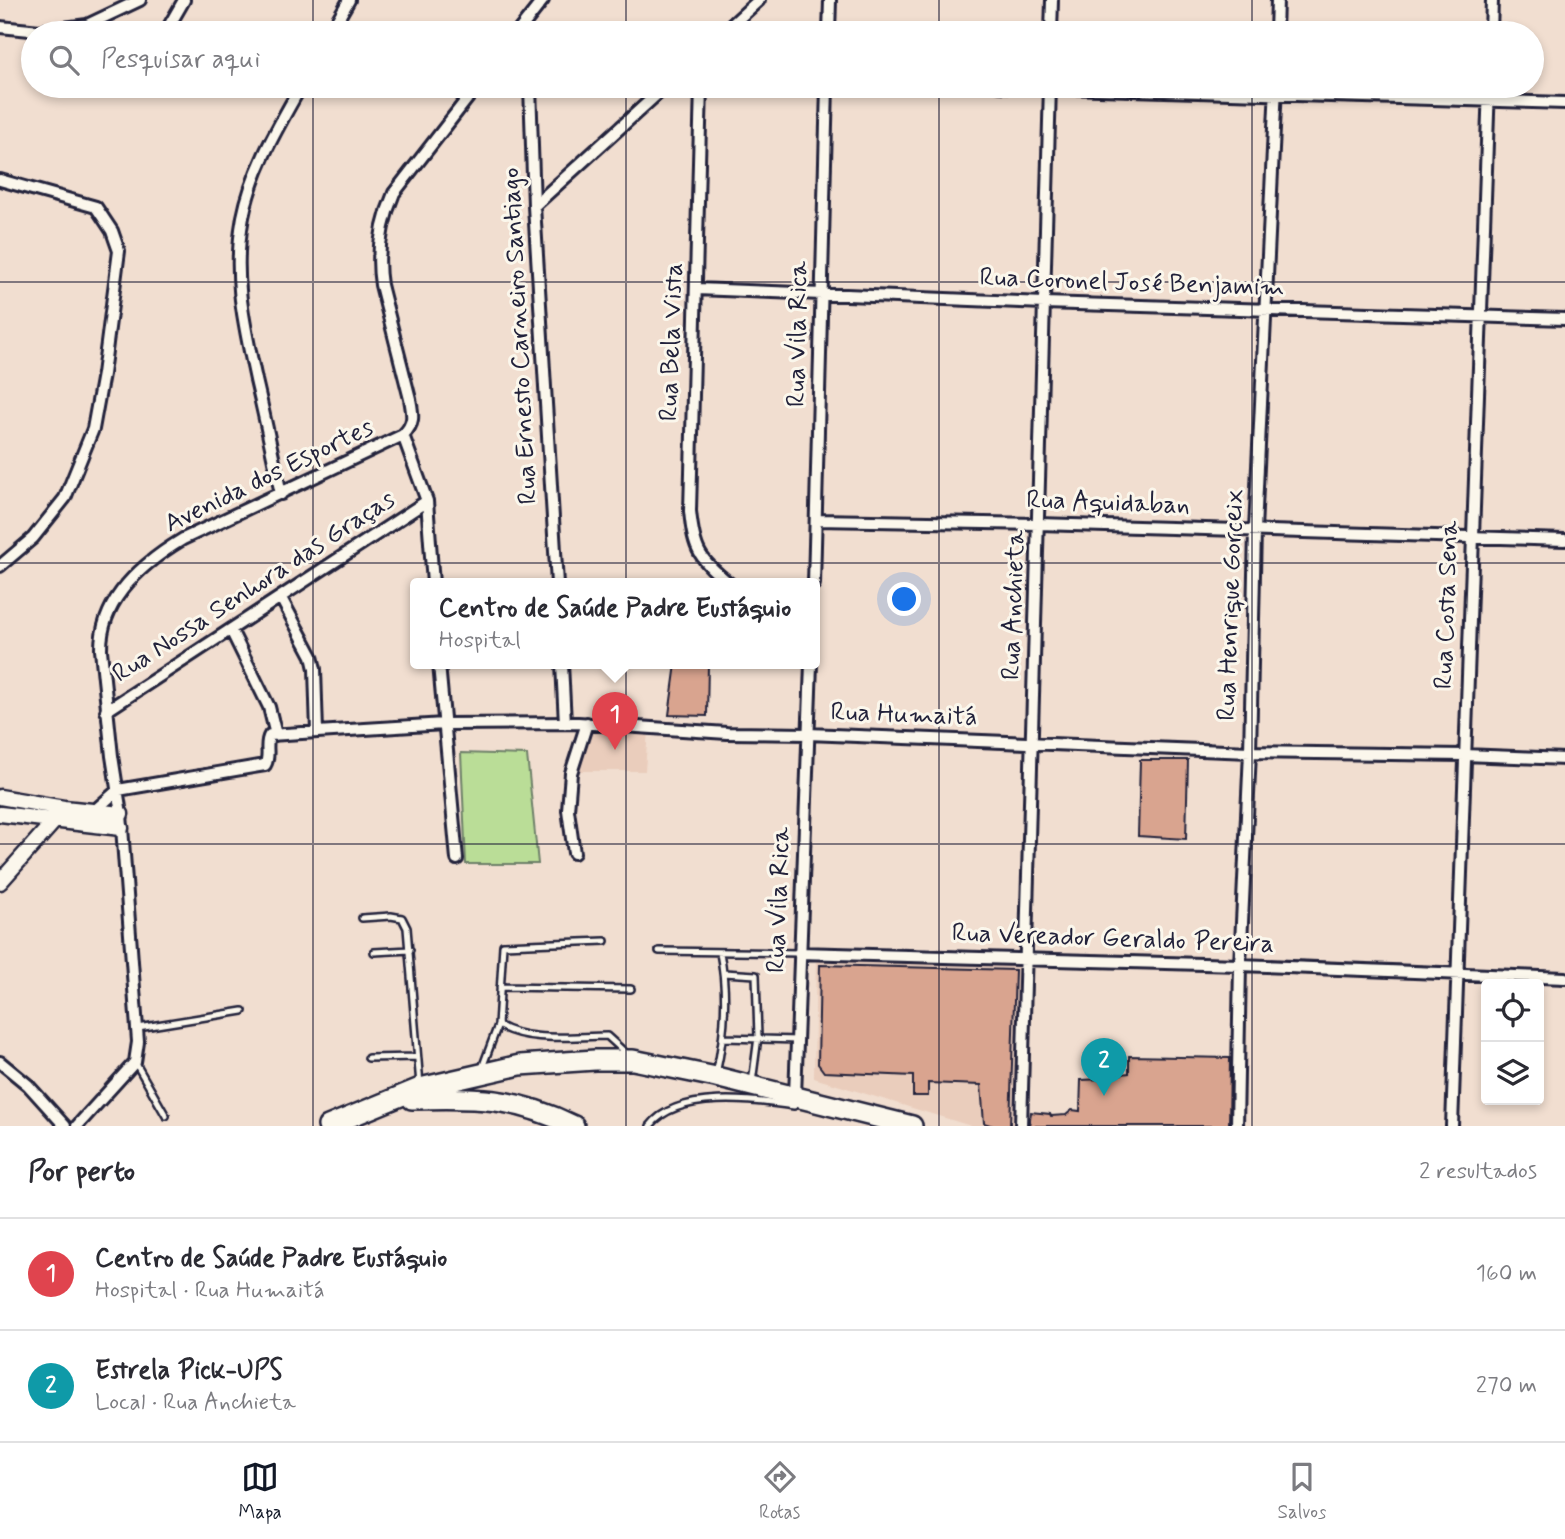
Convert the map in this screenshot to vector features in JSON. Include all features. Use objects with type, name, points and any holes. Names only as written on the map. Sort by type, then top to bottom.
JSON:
[{"type":"highway","points":[[328,1126],[420,1088],[520,1065],[595,1060],[633,1060],[751,1085],[903,1123]]},
{"type":"highway","points":[[394,1099],[460,1097],[509,1101],[545,1112],[574,1126]]},
{"type":"street","points":[[94,21],[140,0]]},
{"type":"street","points":[[172,21],[184,0]]},
{"type":"street","points":[[337,21],[349,0]]},
{"type":"street","points":[[527,20],[543,0]]},
{"type":"street","points":[[736,21],[759,0]]},
{"type":"street","points":[[829,21],[830,0]]},
{"type":"street","points":[[1051,21],[1052,0]]},
{"type":"street","points":[[1276,21],[1277,0]]},
{"type":"street","points":[[1491,21],[1492,0]]},
{"type":"street","points":[[0,27],[21,29]]},
{"type":"street","points":[[281,494],[241,313],[237,263],[243,215],[251,190],[268,143],[294,98]]},
{"type":"street","points":[[433,578],[427,501],[403,435],[412,426],[413,416],[381,285],[378,251],[394,193],[468,98]]},
{"type":"street","name":"Rua Ernesto Carneiro Santiago","points":[[530,98],[534,206],[557,578]]},
{"type":"street","points":[[534,206],[653,98]]},
{"type":"street","name":"Rua Bela Vista","points":[[701,98],[690,511],[693,541],[706,565],[722,578]]},
{"type":"street","name":"Rua Vila Rica","points":[[814,578],[827,98]]},
{"type":"street","name":"Rua Anchieta","points":[[1021,1126],[1050,98]]},
{"type":"street","name":"Rua Henrique Gorceix","points":[[1237,1126],[1255,530],[1275,98]]},
{"type":"street","points":[[1418,98],[1565,103]]},
{"type":"street","name":"Rua Costa Sena","points":[[1452,1126],[1489,98]]},
{"type":"street","points":[[0,180],[96,207],[112,231],[119,251],[93,429],[65,498],[33,538],[0,566]]},
{"type":"street","name":"Rua Coronel José Benjamim","points":[[697,289],[1265,311],[1565,319]]},
{"type":"street","name":"Avenida dos Esportes","points":[[131,1066],[138,1028],[118,790],[106,711],[101,650],[102,632],[109,611],[123,590],[152,560],[183,539],[403,435]]},
{"type":"street","name":"Rua Nossa Senhora das Graças","points":[[106,711],[427,501]]},
{"type":"street","name":"Rua Aquidaban","points":[[817,520],[1565,540]]},
{"type":"street","points":[[281,597],[312,656],[315,669],[317,732]]},
{"type":"street","points":[[93,812],[118,790],[267,763],[267,739],[270,735],[276,735],[269,707],[230,630]]},
{"type":"street","points":[[439,669],[457,859]]},
{"type":"street","points":[[562,669],[565,723]]},
{"type":"street","name":"Rua Vila Rica","points":[[795,1096],[811,669]]},
{"type":"street","points":[[574,853],[568,810],[571,773],[587,723]]},
{"type":"street","name":"Rua Humaitá","points":[[276,735],[444,724],[587,723],[727,733],[1250,752],[1565,759]]},
{"type":"street","points":[[0,797],[93,812],[121,821]]},
{"type":"street","points":[[0,882],[64,808]]},
{"type":"street","points":[[0,814],[54,821],[121,821]]},
{"type":"street","name":"Rua Vereador Geraldo Pereira","points":[[799,953],[1026,958],[1565,978]]},
{"type":"street","points":[[0,1062],[28,1086],[65,1126]]},
{"type":"street","points":[[77,1126],[131,1066]]},
{"type":"lane","points":[[362,918],[402,918],[407,928],[420,1088]]},
{"type":"lane","points":[[479,1075],[498,1025],[503,945],[605,941]]},
{"type":"lane","points":[[374,952],[410,950]]},
{"type":"lane","name":"Rua Vereador Geraldo Pereira","points":[[659,951],[799,953]]},
{"type":"lane","points":[[716,1077],[724,1038],[724,973],[720,953]]},
{"type":"lane","points":[[724,973],[756,975],[758,1037],[751,1085]]},
{"type":"lane","points":[[500,987],[631,989]]},
{"type":"lane","points":[[138,1028],[243,1011]]},
{"type":"lane","points":[[498,1025],[512,1033],[527,1035],[607,1036],[620,1045],[633,1060]]},
{"type":"lane","points":[[724,1038],[797,1040]]},
{"type":"lane","points":[[368,1058],[417,1057]]},
{"type":"lane","points":[[131,1066],[166,1116]]},
{"type":"lane","points":[[650,1125],[679,1106],[704,1101],[750,1099],[903,1123]]},
{"type":"shaded area","points":[[591,728],[648,730],[645,771],[578,771]]},
{"type":"shaded area","points":[[816,956],[1018,962],[1021,1126],[971,1126],[814,1078]]},
{"type":"green space","points":[[461,753],[527,755],[538,864],[466,864]]},
{"type":"building","points":[[675,669],[708,669],[707,716],[669,715]]},
{"type":"building","points":[[1140,760],[1188,760],[1186,839],[1138,836]]},
{"type":"building","points":[[820,965],[1015,970],[1010,1126],[984,1123],[981,1085],[928,1083],[928,1096],[913,1096],[913,1076],[824,1072],[818,1064]]},
{"type":"building","points":[[1129,1056],[1230,1058],[1229,1126],[1029,1126],[1031,1112],[1051,1116],[1066,1115],[1072,1110],[1080,1111],[1081,1080],[1103,1079],[1105,1076],[1129,1073]]},
{"type":"place","name":"Centro de Saúde Padre Eustáquio","points":[[615,750]]},
{"type":"place","name":"Estrela Pick-UPS","points":[[1104,1096]]}]
